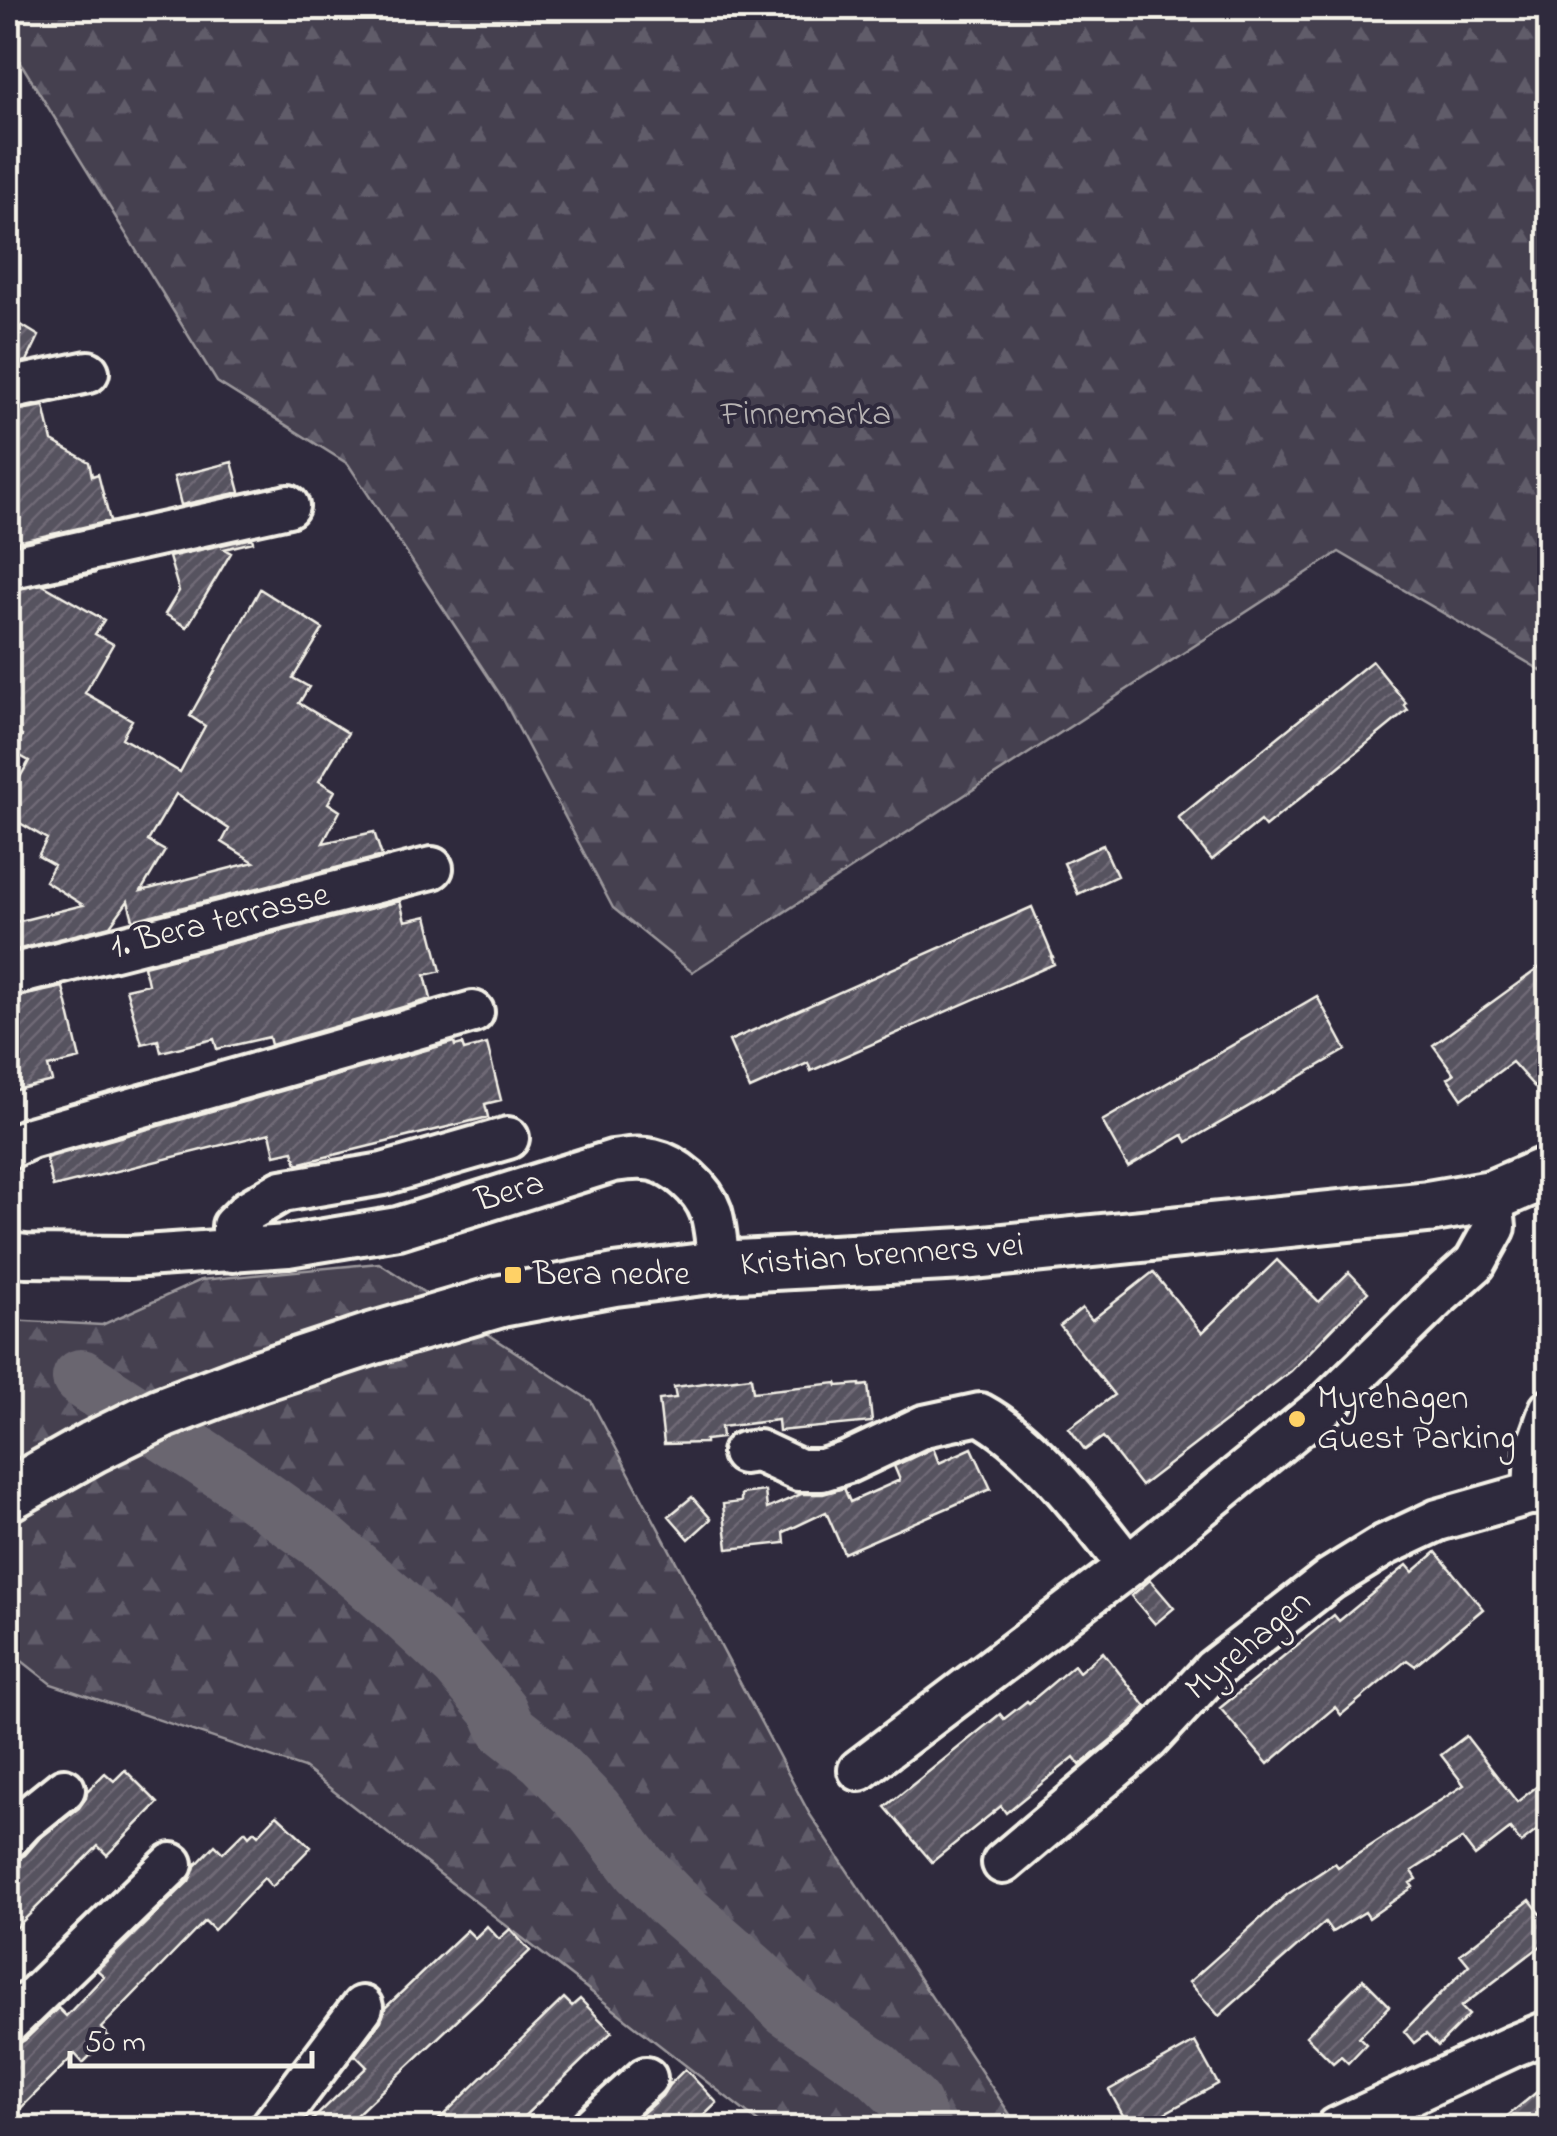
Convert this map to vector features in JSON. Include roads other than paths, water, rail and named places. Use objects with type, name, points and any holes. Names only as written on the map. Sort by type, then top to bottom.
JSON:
[{"type":"main road","name":"Kristian brenners vei","points":[[8,1495],[162,1413],[371,1339],[501,1302],[615,1280],[720,1267],[964,1254],[1428,1207],[1492,1196],[1550,1170]]},
{"type":"street","points":[[8,389],[88,372]]},
{"type":"street","points":[[8,568],[288,506]]},
{"type":"street","name":"1. Bera terrasse","points":[[8,976],[432,868]]},
{"type":"street","points":[[8,1148],[30,1138],[473,1012]]},
{"type":"street","name":"Bera","points":[[233,1251],[233,1226],[248,1211],[282,1191],[383,1174],[508,1138]]},
{"type":"street","name":"Bera","points":[[8,1254],[130,1256],[288,1246],[398,1228],[613,1161],[638,1158],[656,1160],[675,1170],[699,1192],[710,1210],[720,1267]]},
{"type":"street","points":[[859,1770],[1128,1566],[1330,1401],[1475,1263],[1494,1226],[1492,1196]]},
{"type":"street","name":"Myrehagen","points":[[1003,1863],[1148,1740],[1213,1670],[1330,1579],[1385,1545],[1438,1520],[1542,1491],[1536,1450],[1550,1410]]},
{"type":"street","points":[[743,1453],[758,1451],[799,1470],[822,1470],[924,1426],[980,1414],[997,1423],[1079,1504],[1128,1566]]},
{"type":"street","points":[[8,1838],[64,1789]]},
{"type":"street","points":[[8,2023],[172,1864]]},
{"type":"street","points":[[271,2128],[362,2007]]},
{"type":"street","points":[[1336,2128],[1550,2031]]},
{"type":"street","points":[[590,2128],[646,2078]]},
{"type":"waterway","points":[[81,1378],[326,1544],[391,1600],[459,1663],[499,1711],[506,1728],[544,1758],[594,1810],[640,1869],[672,1902],[788,2008],[877,2070],[913,2105],[922,2128]]},
{"type":"place","name":"Bera nedre","points":[[513,1275]]},
{"type":"place","name":"Myrehagen Guest Parking","points":[[1297,1419]]},
{"type":"park label","name":"Finnemarka","points":[[806,415]]}]
